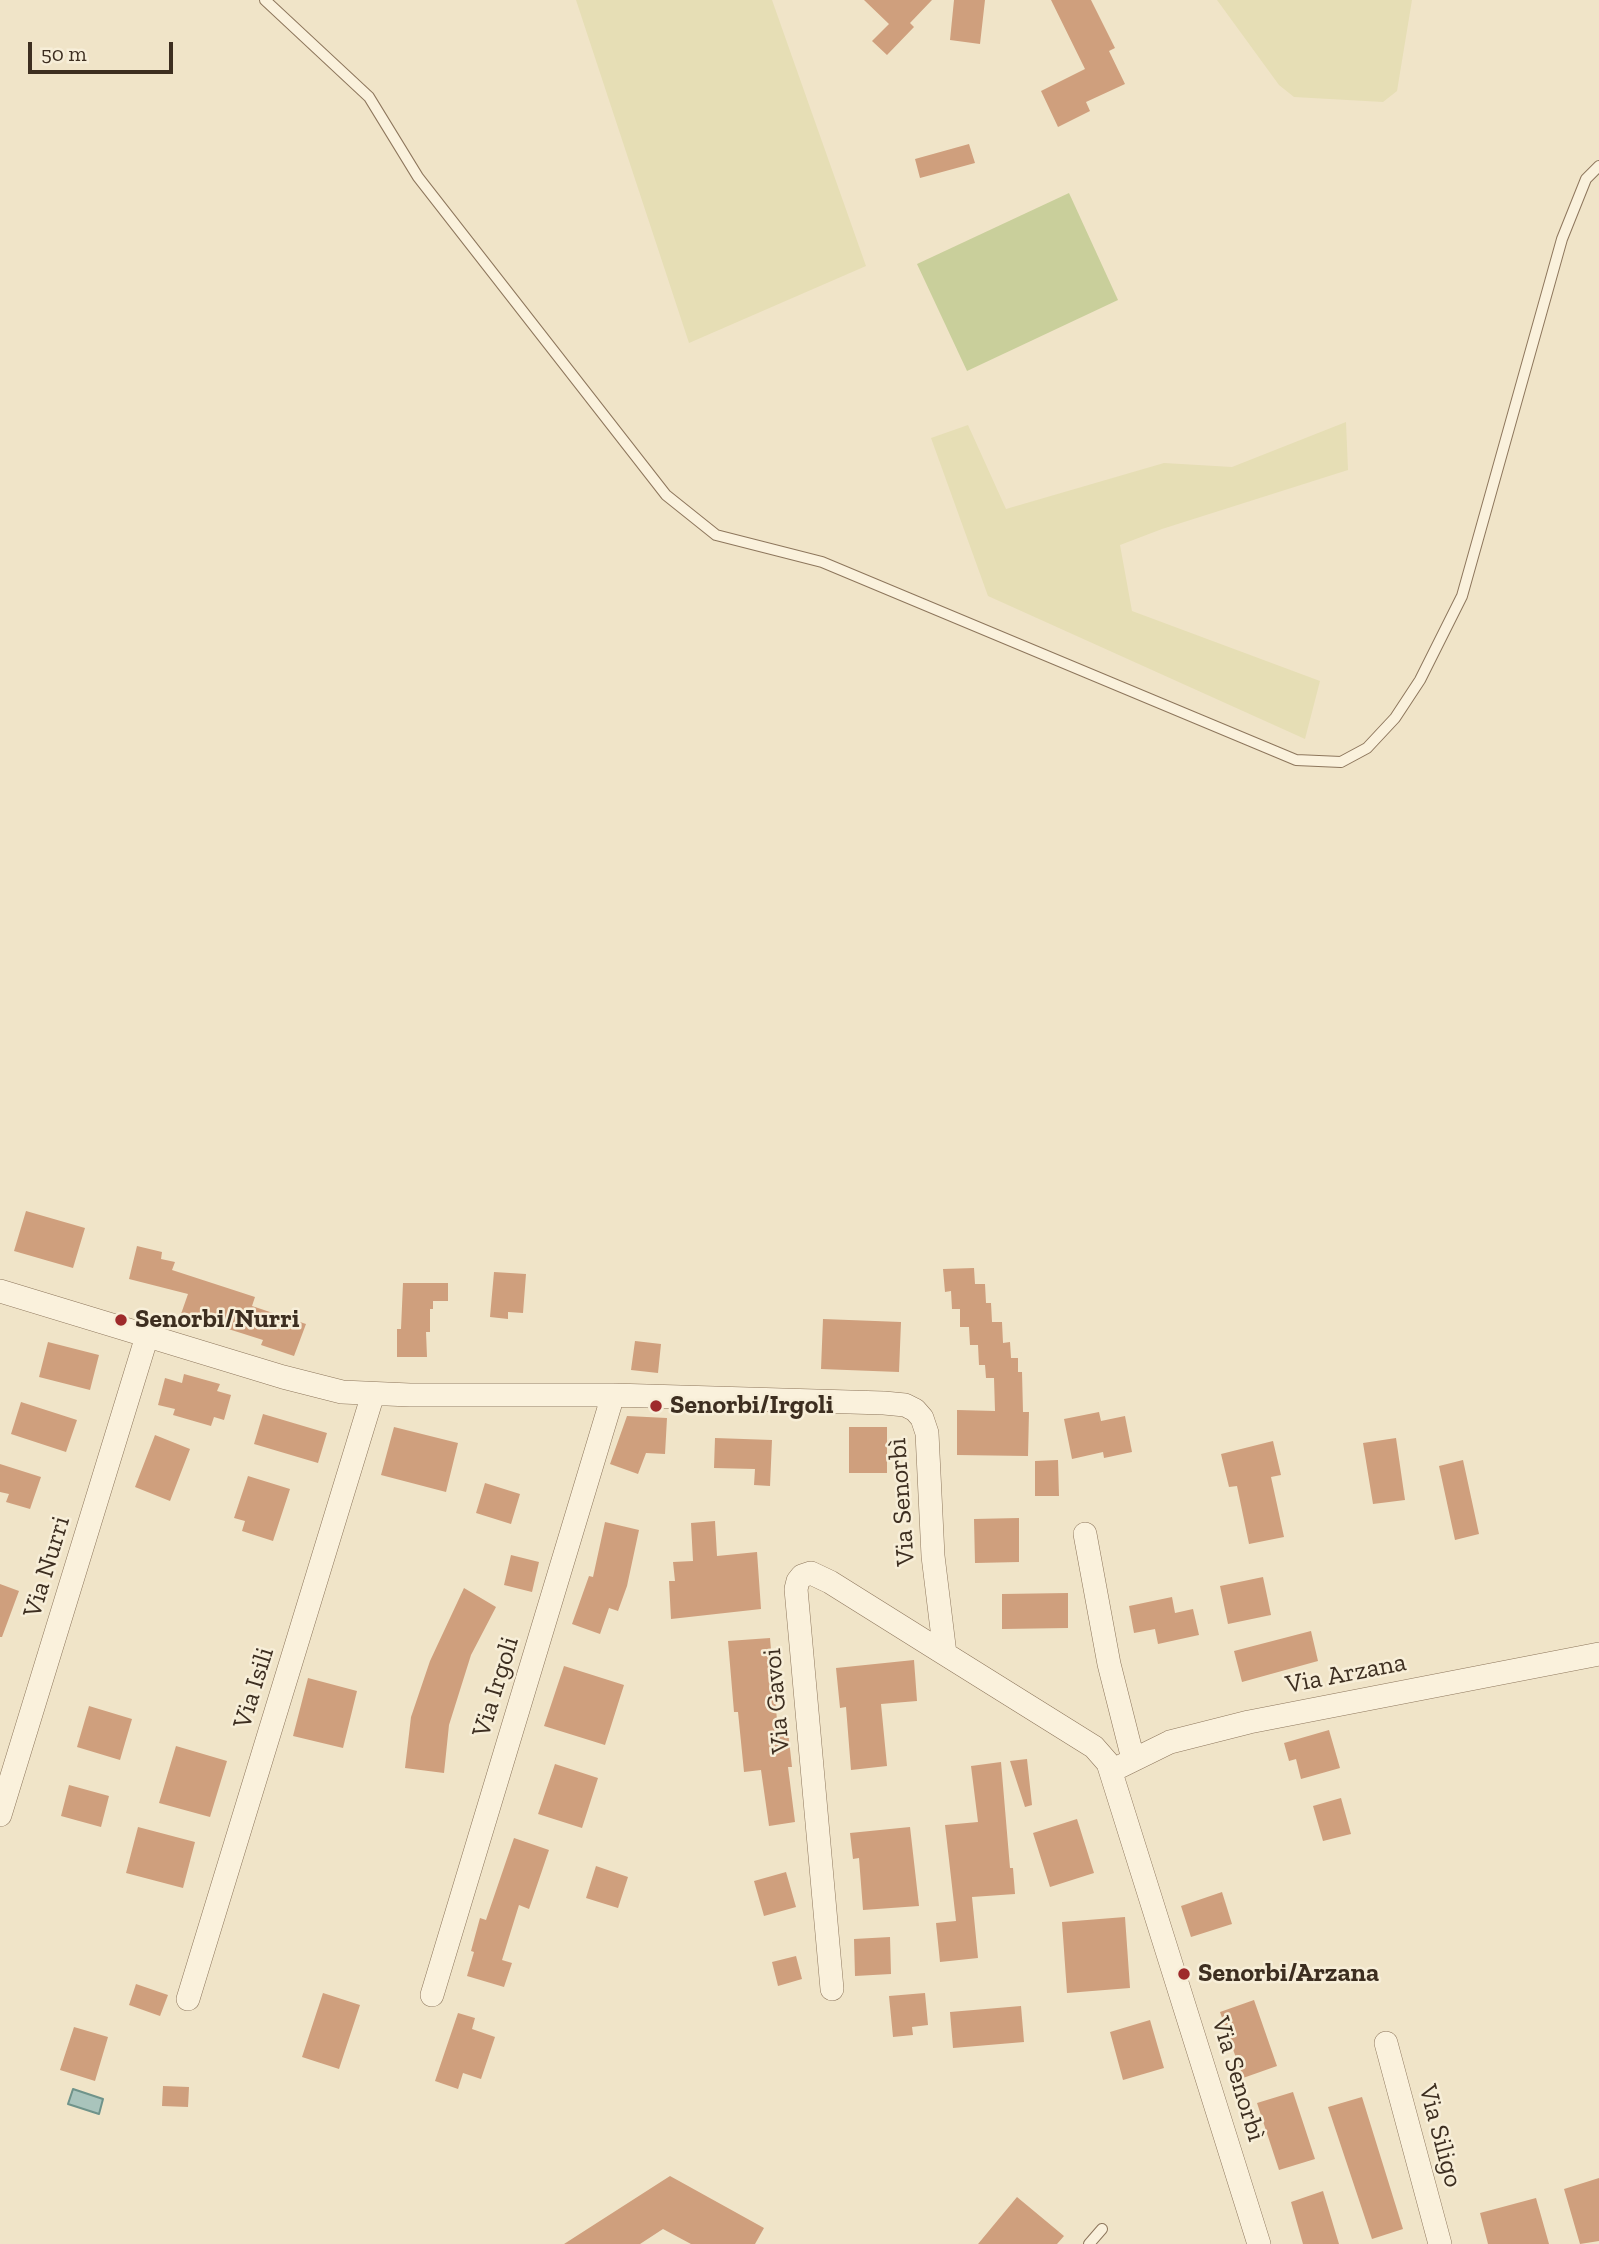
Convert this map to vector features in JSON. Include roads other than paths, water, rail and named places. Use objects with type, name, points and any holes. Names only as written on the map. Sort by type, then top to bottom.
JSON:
[{"type":"street","name":"Via Senorbì","points":[[0,1291],[342,1392],[613,1395],[884,1403],[900,1404],[915,1410],[922,1418],[927,1433],[933,1556],[945,1654],[1103,1755],[1111,1771],[1259,2244]]},
{"type":"street","name":"Via Nurri","points":[[0,1815],[147,1336]]},
{"type":"street","name":"Via Isili","points":[[188,1999],[373,1394]]},
{"type":"street","name":"Via Irgoli","points":[[432,1994],[613,1395]]},
{"type":"street","points":[[1085,1534],[1109,1664],[1133,1759]]},
{"type":"street","name":"Via Gavoi","points":[[832,1989],[797,1581],[808,1573],[830,1582],[945,1654]]},
{"type":"street","name":"Via Arzana","points":[[1111,1771],[1170,1742],[1249,1722],[1599,1654]]},
{"type":"street","name":"Via Siligo","points":[[1386,2043],[1440,2244]]},
{"type":"lane","points":[[265,0],[369,97],[418,177],[666,495],[716,535],[822,562],[1296,760],[1341,762],[1367,748],[1395,718],[1420,680],[1462,596],[1562,239],[1586,179],[1599,166]]},
{"type":"lane","points":[[1089,2244],[1102,2229]]},
{"type":"water","points":[[73,2089],[103,2099],[99,2114],[68,2104]]},
{"type":"place","name":"Senorbi/Nurri","points":[[121,1320]]},
{"type":"place","name":"Senorbi/Irgoli","points":[[656,1406]]},
{"type":"place","name":"Senorbi/Arzana","points":[[1184,1974]]}]
